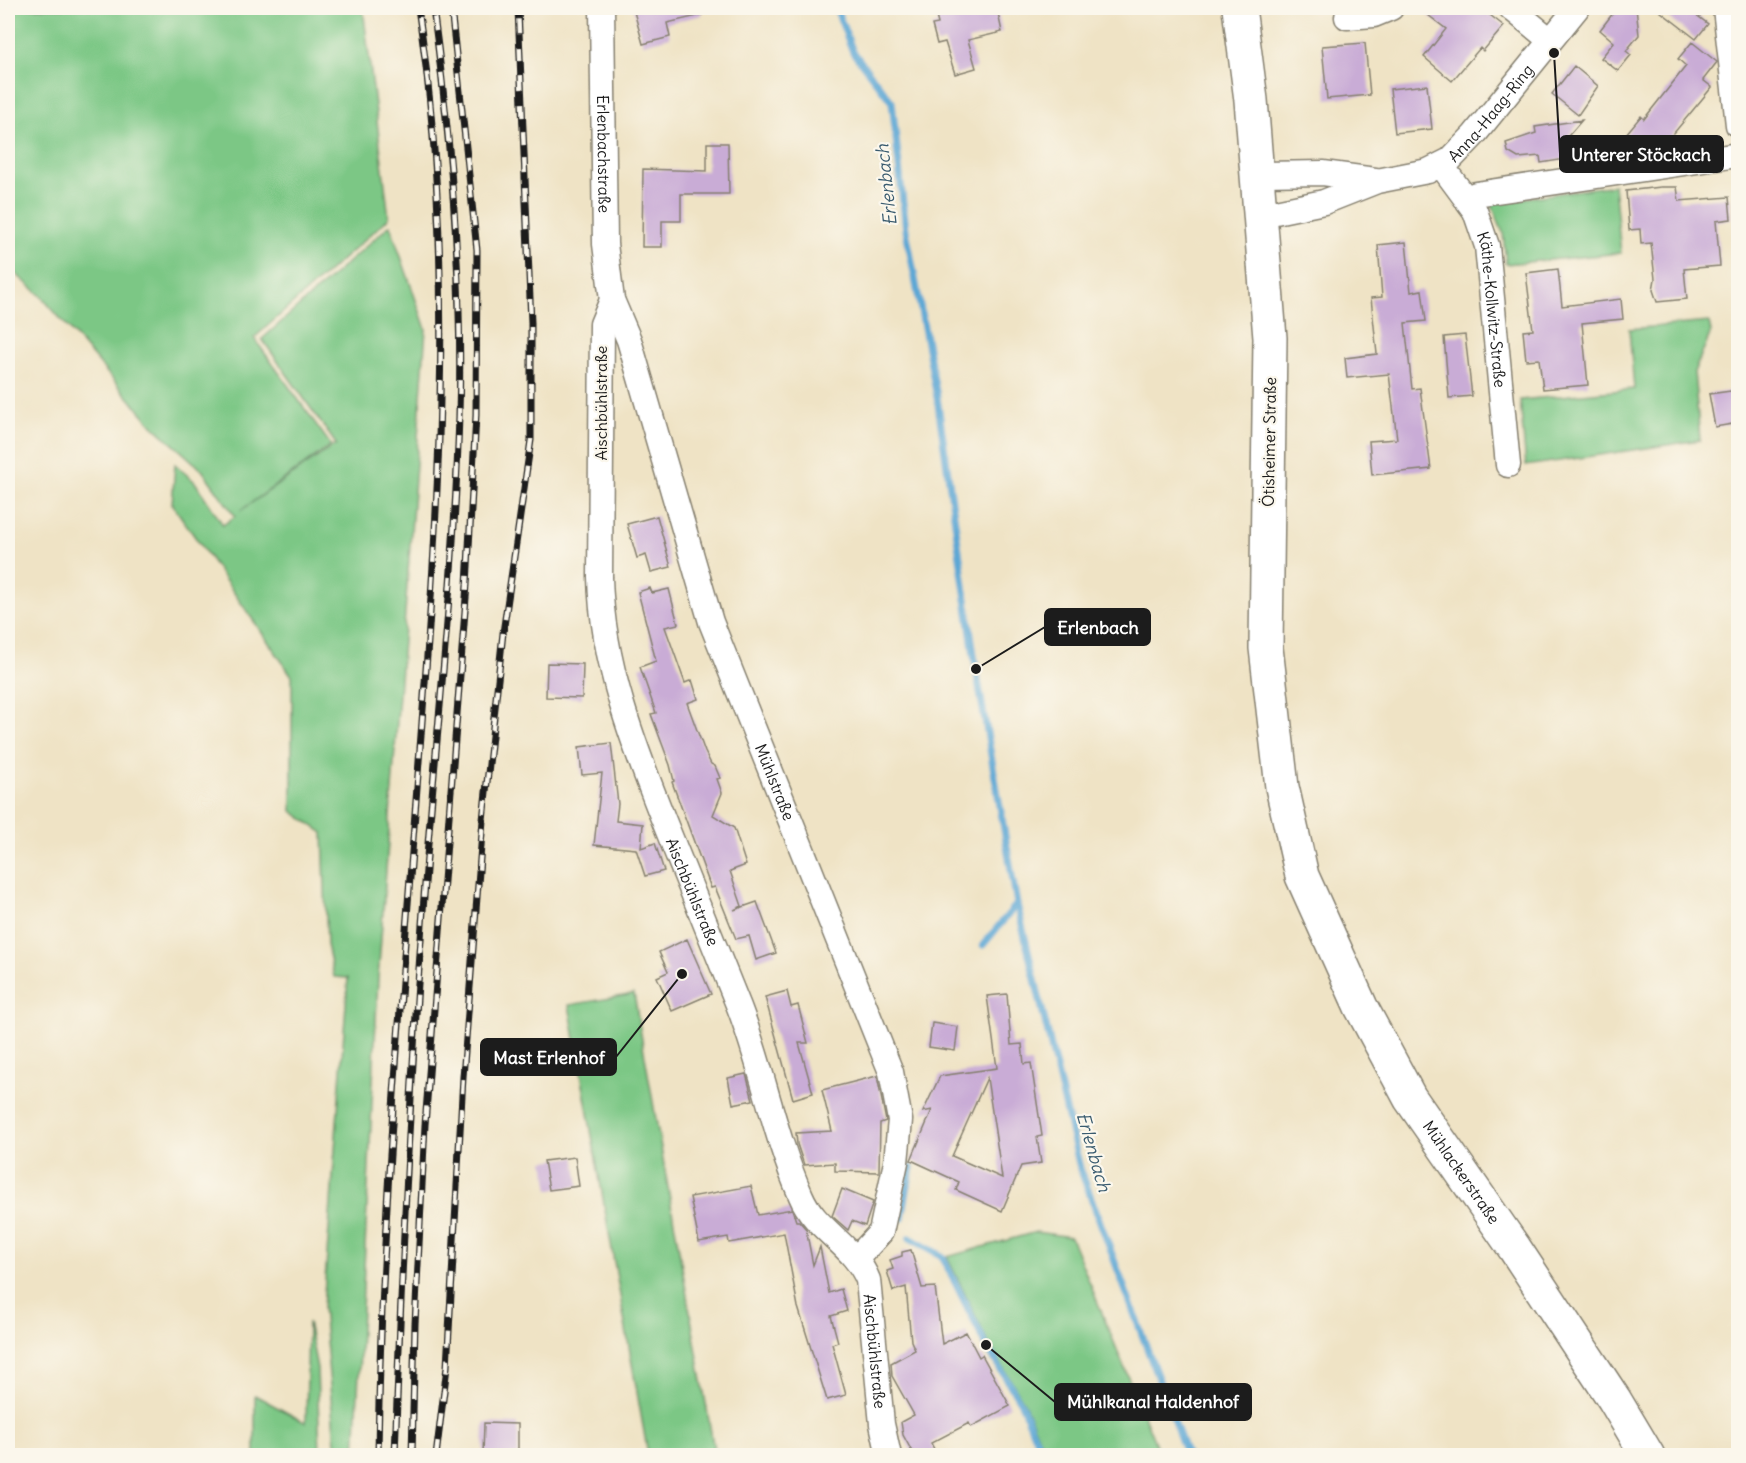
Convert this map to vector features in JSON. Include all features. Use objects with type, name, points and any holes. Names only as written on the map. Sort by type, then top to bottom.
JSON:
[{"type":"main road","name":"Ötisheimer Straße","points":[[1239,8],[1261,215],[1270,338],[1266,648],[1282,787],[1302,876]]},
{"type":"main road","name":"Mühlackerstraße","points":[[1302,876],[1360,1006],[1410,1098],[1522,1259],[1648,1455]]},
{"type":"street","name":"Erlenbachstraße","points":[[602,8],[605,244],[612,300]]},
{"type":"street","points":[[1347,17],[1374,15],[1391,8]]},
{"type":"street","points":[[1511,8],[1550,40]]},
{"type":"street","name":"Anna-Haag-Ring","points":[[1261,215],[1324,202],[1377,181],[1409,176],[1441,165],[1458,153],[1474,135],[1577,8]]},
{"type":"street","points":[[1725,8],[1738,125]]},
{"type":"street","points":[[1467,199],[1476,194],[1738,155]]},
{"type":"street","name":"Käthe-Kollwitz-Straße","points":[[1441,165],[1467,199],[1481,225],[1486,246],[1508,465]]},
{"type":"street","name":"Anna-Haag-Ring","points":[[1257,174],[1323,173],[1377,181]]},
{"type":"street","name":"Mühlstraße","points":[[612,300],[629,340],[711,621],[898,1096],[900,1120],[896,1161],[881,1232],[856,1259]]},
{"type":"street","name":"Aischbühlstraße","points":[[612,300],[602,324],[600,577],[601,612],[620,698],[645,774],[740,1009],[764,1078],[779,1141],[801,1197],[816,1221],[856,1259],[868,1280],[882,1424],[889,1455]]},
{"type":"green space","points":[[8,8],[363,8],[389,218],[254,338],[331,445],[240,511],[336,444],[262,339],[390,225],[426,329],[378,979],[355,1455],[336,1455],[323,1307],[348,978],[334,977],[327,945],[323,833],[292,811],[292,676],[172,504],[175,464],[195,482],[223,525],[235,516],[202,470],[153,426],[40,295],[8,267]]},
{"type":"green space","points":[[1614,185],[1621,253],[1506,264],[1503,233],[1491,203]]},
{"type":"green space","points":[[1709,322],[1711,332],[1694,372],[1700,440],[1526,466],[1520,400],[1634,389],[1629,329]]},
{"type":"green space","points":[[634,994],[715,1455],[648,1455],[569,1005]]},
{"type":"green space","points":[[1036,1232],[1071,1237],[1160,1455],[1046,1455],[1024,1402],[989,1344],[947,1257]]},
{"type":"green space","points":[[308,1322],[317,1368],[320,1455],[255,1455],[255,1395],[306,1423]]},
{"type":"building","points":[[633,8],[701,8],[702,15],[667,23],[670,37],[643,44]]},
{"type":"building","points":[[934,8],[997,8],[1002,32],[968,40],[976,68],[955,74],[945,42],[937,44],[932,25],[938,24]]},
{"type":"building","points":[[1419,8],[1481,8],[1504,26],[1483,51],[1480,48],[1452,81],[1424,57],[1446,29]]},
{"type":"building","points":[[1617,8],[1636,8],[1639,35],[1626,51],[1631,55],[1618,71],[1601,58],[1614,42],[1600,30]]},
{"type":"building","points":[[1656,8],[1687,8],[1708,24],[1696,39]]},
{"type":"building","points":[[1692,42],[1717,62],[1703,80],[1712,87],[1669,139],[1666,136],[1650,154],[1626,134],[1641,116],[1644,119],[1686,66],[1678,59]]},
{"type":"building","points":[[1365,43],[1370,95],[1327,99],[1322,46]]},
{"type":"building","points":[[1574,66],[1598,86],[1578,115],[1552,94]]},
{"type":"building","points":[[1427,85],[1432,129],[1395,133],[1390,89]]},
{"type":"building","points":[[1582,120],[1563,142],[1566,159],[1541,163],[1540,156],[1518,158],[1508,152],[1506,143],[1536,133],[1535,127]]},
{"type":"building","points":[[707,143],[728,143],[729,194],[681,194],[681,221],[662,221],[662,247],[642,247],[643,169],[707,171]]},
{"type":"building","points":[[1677,187],[1679,201],[1729,197],[1731,219],[1716,221],[1720,266],[1684,269],[1687,299],[1657,302],[1653,290],[1655,279],[1651,243],[1641,244],[1640,229],[1629,230],[1626,191]]},
{"type":"building","points":[[1406,242],[1411,292],[1422,290],[1426,321],[1405,323],[1412,389],[1420,388],[1431,469],[1372,475],[1369,441],[1397,439],[1389,374],[1347,378],[1345,358],[1377,354],[1371,298],[1382,297],[1378,245]]},
{"type":"building","points":[[1558,269],[1562,306],[1621,299],[1623,319],[1582,323],[1588,385],[1543,389],[1539,359],[1526,360],[1523,331],[1533,330],[1526,273]]},
{"type":"building","points":[[1465,335],[1472,396],[1449,398],[1444,337]]},
{"type":"building","points":[[1738,390],[1738,423],[1715,427],[1709,394]]},
{"type":"building","points":[[657,516],[671,567],[651,572],[646,555],[637,558],[627,524]]},
{"type":"building","points":[[650,588],[652,593],[669,589],[678,624],[665,627],[685,683],[692,680],[698,699],[687,703],[705,752],[720,778],[717,779],[722,793],[713,815],[734,828],[746,865],[730,871],[742,906],[734,910],[757,902],[776,953],[756,960],[749,936],[736,939],[715,887],[711,888],[672,782],[674,781],[670,765],[651,714],[656,713],[640,667],[656,661],[638,592]]},
{"type":"building","points":[[547,663],[583,664],[582,698],[546,697]]},
{"type":"building","points":[[611,743],[618,804],[616,821],[643,824],[641,848],[655,843],[664,871],[645,876],[636,849],[594,845],[602,773],[582,775],[579,747]]},
{"type":"building","points":[[687,939],[711,994],[672,1011],[657,977],[668,972],[659,952]]},
{"type":"building","points":[[787,991],[791,1007],[798,1005],[808,1043],[799,1043],[813,1093],[793,1099],[765,997]]},
{"type":"building","points":[[1007,994],[1011,1045],[1022,1044],[1024,1064],[1031,1063],[1042,1136],[1037,1137],[1041,1163],[1021,1166],[1002,1211],[956,1190],[959,1182],[911,1160],[932,1110],[923,1112],[940,1076],[997,1068],[987,996]],"holes":[[[987,1078],[1002,1178],[952,1156]]]},
{"type":"building","points":[[932,1023],[958,1027],[955,1051],[929,1047]]},
{"type":"building","points":[[746,1074],[753,1100],[733,1104],[728,1078]]},
{"type":"building","points":[[877,1076],[886,1121],[880,1123],[879,1172],[835,1171],[835,1163],[804,1165],[796,1133],[832,1131],[822,1090]]},
{"type":"building","points":[[575,1157],[579,1186],[549,1190],[544,1161]]},
{"type":"building","points":[[751,1186],[758,1215],[792,1209],[796,1221],[799,1221],[806,1229],[813,1265],[820,1247],[829,1293],[841,1289],[847,1311],[831,1316],[838,1342],[832,1344],[846,1395],[827,1400],[798,1307],[784,1233],[729,1243],[728,1237],[699,1242],[690,1197]]},
{"type":"building","points":[[842,1189],[873,1202],[865,1226],[852,1221],[848,1230],[832,1216]]},
{"type":"building","points":[[911,1250],[922,1288],[935,1287],[942,1344],[966,1332],[979,1357],[982,1355],[1010,1406],[971,1427],[969,1423],[931,1443],[937,1455],[914,1455],[903,1435],[901,1422],[914,1415],[892,1376],[891,1363],[915,1350],[911,1341],[906,1287],[893,1291],[887,1271],[893,1269],[890,1260],[902,1256],[902,1252]]},
{"type":"building","points":[[484,1423],[518,1424],[518,1455],[483,1455]]},
{"type":"waterway","name":"Erlenbach","points":[[836,8],[853,52],[892,102],[906,230],[937,397],[976,669],[1017,904],[1080,1168],[1187,1456]]},
{"type":"waterway","points":[[983,945],[1017,904]]},
{"type":"waterway","points":[[902,1218],[911,1168]]},
{"type":"waterway","points":[[910,1238],[942,1256],[986,1345],[1021,1403],[1043,1456]]},
{"type":"railway","points":[[378,1456],[388,1185],[428,644],[438,462],[440,280],[437,189],[430,98],[418,8]]},
{"type":"railway","points":[[395,1456],[412,1073],[422,920],[451,576],[459,415],[459,313],[454,211],[433,8]]},
{"type":"railway","points":[[412,1456],[415,1324],[425,1125],[467,585],[476,415],[477,250],[451,8]]},
{"type":"railway","points":[[436,1456],[447,1367],[463,1077],[483,820],[503,633],[531,440],[531,323],[518,8]]},
{"type":"place","name":"Unterer Stöckach","points":[[1554,53]]},
{"type":"place","name":"Erlenbach","points":[[976,669]]},
{"type":"place","name":"Mast Erlenhof","points":[[682,974]]},
{"type":"place","name":"Mühlkanal Haldenhof","points":[[986,1345]]}]
